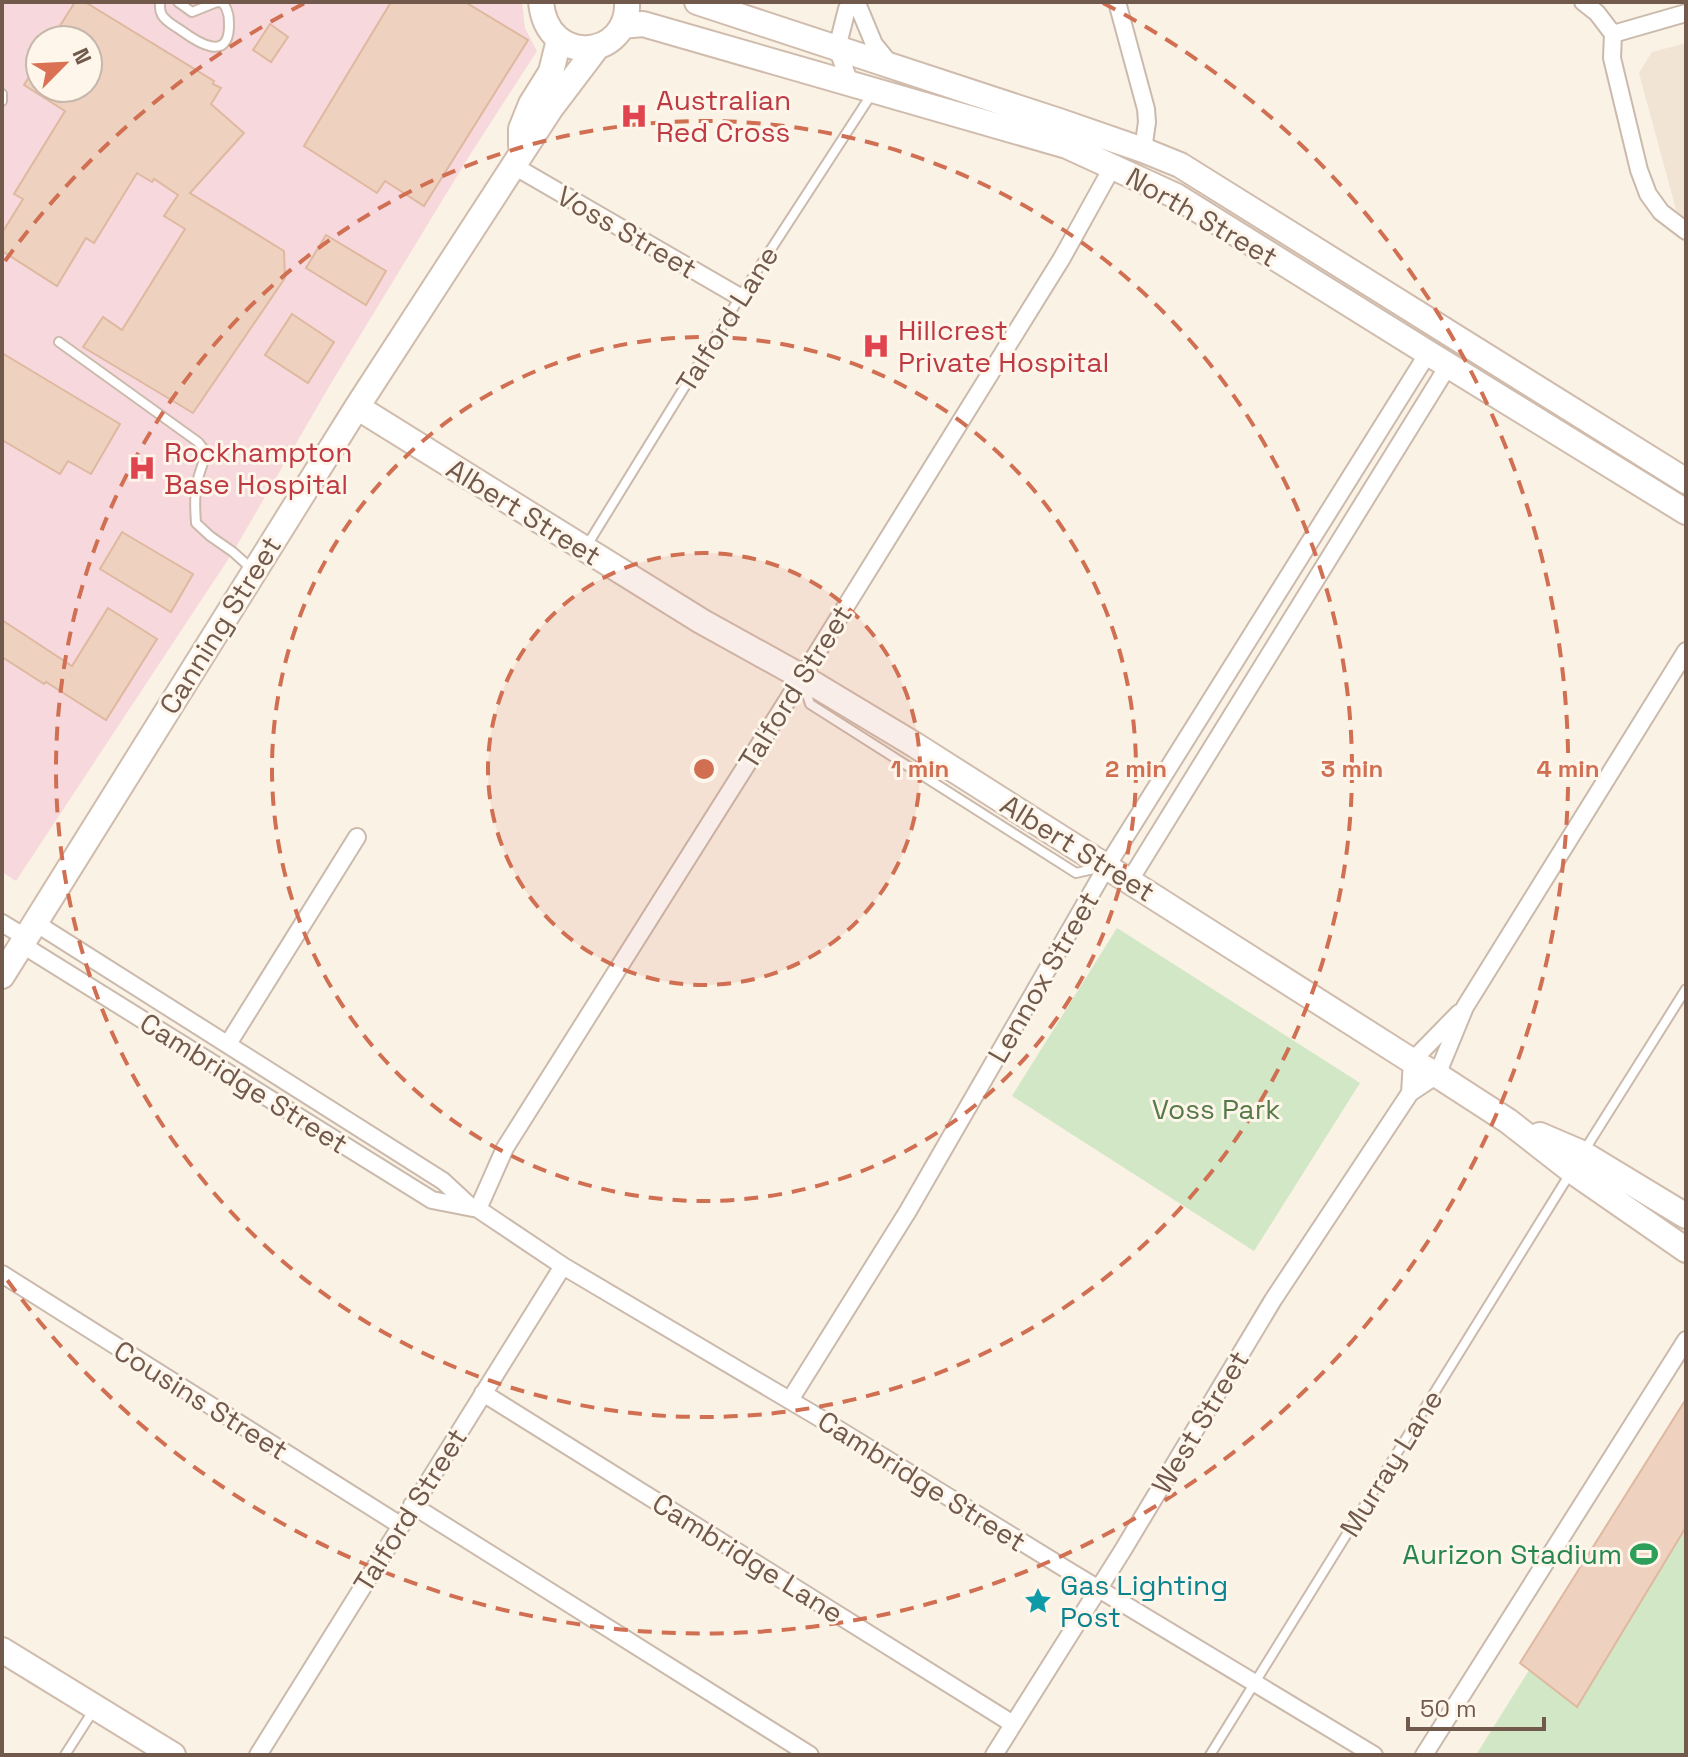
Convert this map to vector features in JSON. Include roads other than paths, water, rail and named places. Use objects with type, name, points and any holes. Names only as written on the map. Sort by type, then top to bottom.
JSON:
[{"type":"street","points":[[541,2],[549,29],[559,40],[571,46],[598,46]]},
{"type":"street","name":"North Street","points":[[697,2],[1180,165],[1686,481]]},
{"type":"street","points":[[862,87],[837,48],[847,9],[852,2],[859,8],[874,44],[893,67]]},
{"type":"street","points":[[1117,2],[1146,109],[1142,155],[1158,186]]},
{"type":"street","points":[[1583,2],[1597,13],[1613,34],[1612,58],[1639,170],[1648,194],[1661,212],[1686,231]]},
{"type":"street","points":[[1613,34],[1686,13]]},
{"type":"street","name":"North Street","points":[[598,46],[610,40],[624,14],[643,24],[1067,146],[1176,196],[1686,512]]},
{"type":"street","name":"Canning Street","points":[[517,161],[521,129],[531,104],[551,72],[559,40]]},
{"type":"street","name":"Canning Street","points":[[2,976],[357,407],[551,108],[598,46]]},
{"type":"street","name":"Voss Street","points":[[517,161],[740,297]]},
{"type":"street","name":"Talford Street","points":[[474,1208],[505,1148],[1062,258],[1113,166]]},
{"type":"street","name":"Lennox Street","points":[[790,1400],[908,1211],[1107,866],[1438,359]]},
{"type":"street","name":"Lennox Street","points":[[1130,880],[1438,359]]},
{"type":"street","name":"Albert Street","points":[[357,407],[701,621],[915,745],[1508,1121],[1577,1162],[1686,1216]]},
{"type":"street","points":[[1437,1075],[1465,1007],[1686,651]]},
{"type":"street","points":[[228,1044],[357,837]]},
{"type":"street","name":"Cambridge Street","points":[[2,923],[228,1044],[443,1181],[474,1208],[563,1266],[790,1400],[1374,1755]]},
{"type":"street","name":"Cambridge Street","points":[[27,935],[432,1200],[474,1208]]},
{"type":"street","points":[[1412,1061],[1465,1007]]},
{"type":"street","name":"West Street","points":[[1410,1093],[1412,1061]]},
{"type":"street","name":"West Street","points":[[994,1755],[1099,1589],[1273,1300],[1410,1093],[1437,1075]]},
{"type":"street","name":"Albert Street","points":[[1577,1162],[1686,1250]]},
{"type":"street","name":"Talford Street","points":[[258,1755],[563,1266]]},
{"type":"street","name":"Cousins Street","points":[[2,1274],[400,1525]]},
{"type":"street","points":[[1424,1755],[1686,1340]]},
{"type":"street","name":"Cambridge Lane","points":[[483,1393],[1013,1724]]},
{"type":"street","points":[[412,1505],[810,1755]]},
{"type":"street","points":[[2,1650],[173,1755]]},
{"type":"lane","points":[[160,2],[166,19],[199,43],[212,47],[226,42],[229,33],[228,9],[220,2],[192,12],[178,2]]},
{"type":"lane","name":"Talford Lane","points":[[584,549],[740,297],[862,87]]},
{"type":"lane","points":[[2,94],[2,101]]},
{"type":"lane","points":[[59,342],[198,442],[206,452],[197,483],[196,523],[254,571]]},
{"type":"lane","name":"Murray Lane","points":[[1210,1755],[1686,989]]},
{"type":"lane","points":[[65,1755],[95,1707]]},
{"type":"place","name":"Australian Red Cross","points":[[634,116]]},
{"type":"place","name":"Hillcrest Private Hospital","points":[[876,346]]},
{"type":"place","name":"Rockhampton Base Hospital","points":[[142,468]]},
{"type":"place","name":"Aurizon Stadium","points":[[1644,1554]]},
{"type":"place","name":"Gas Lighting Post","points":[[1038,1601]]},
{"type":"park label","name":"Voss Park","points":[[1216,1109]]}]
